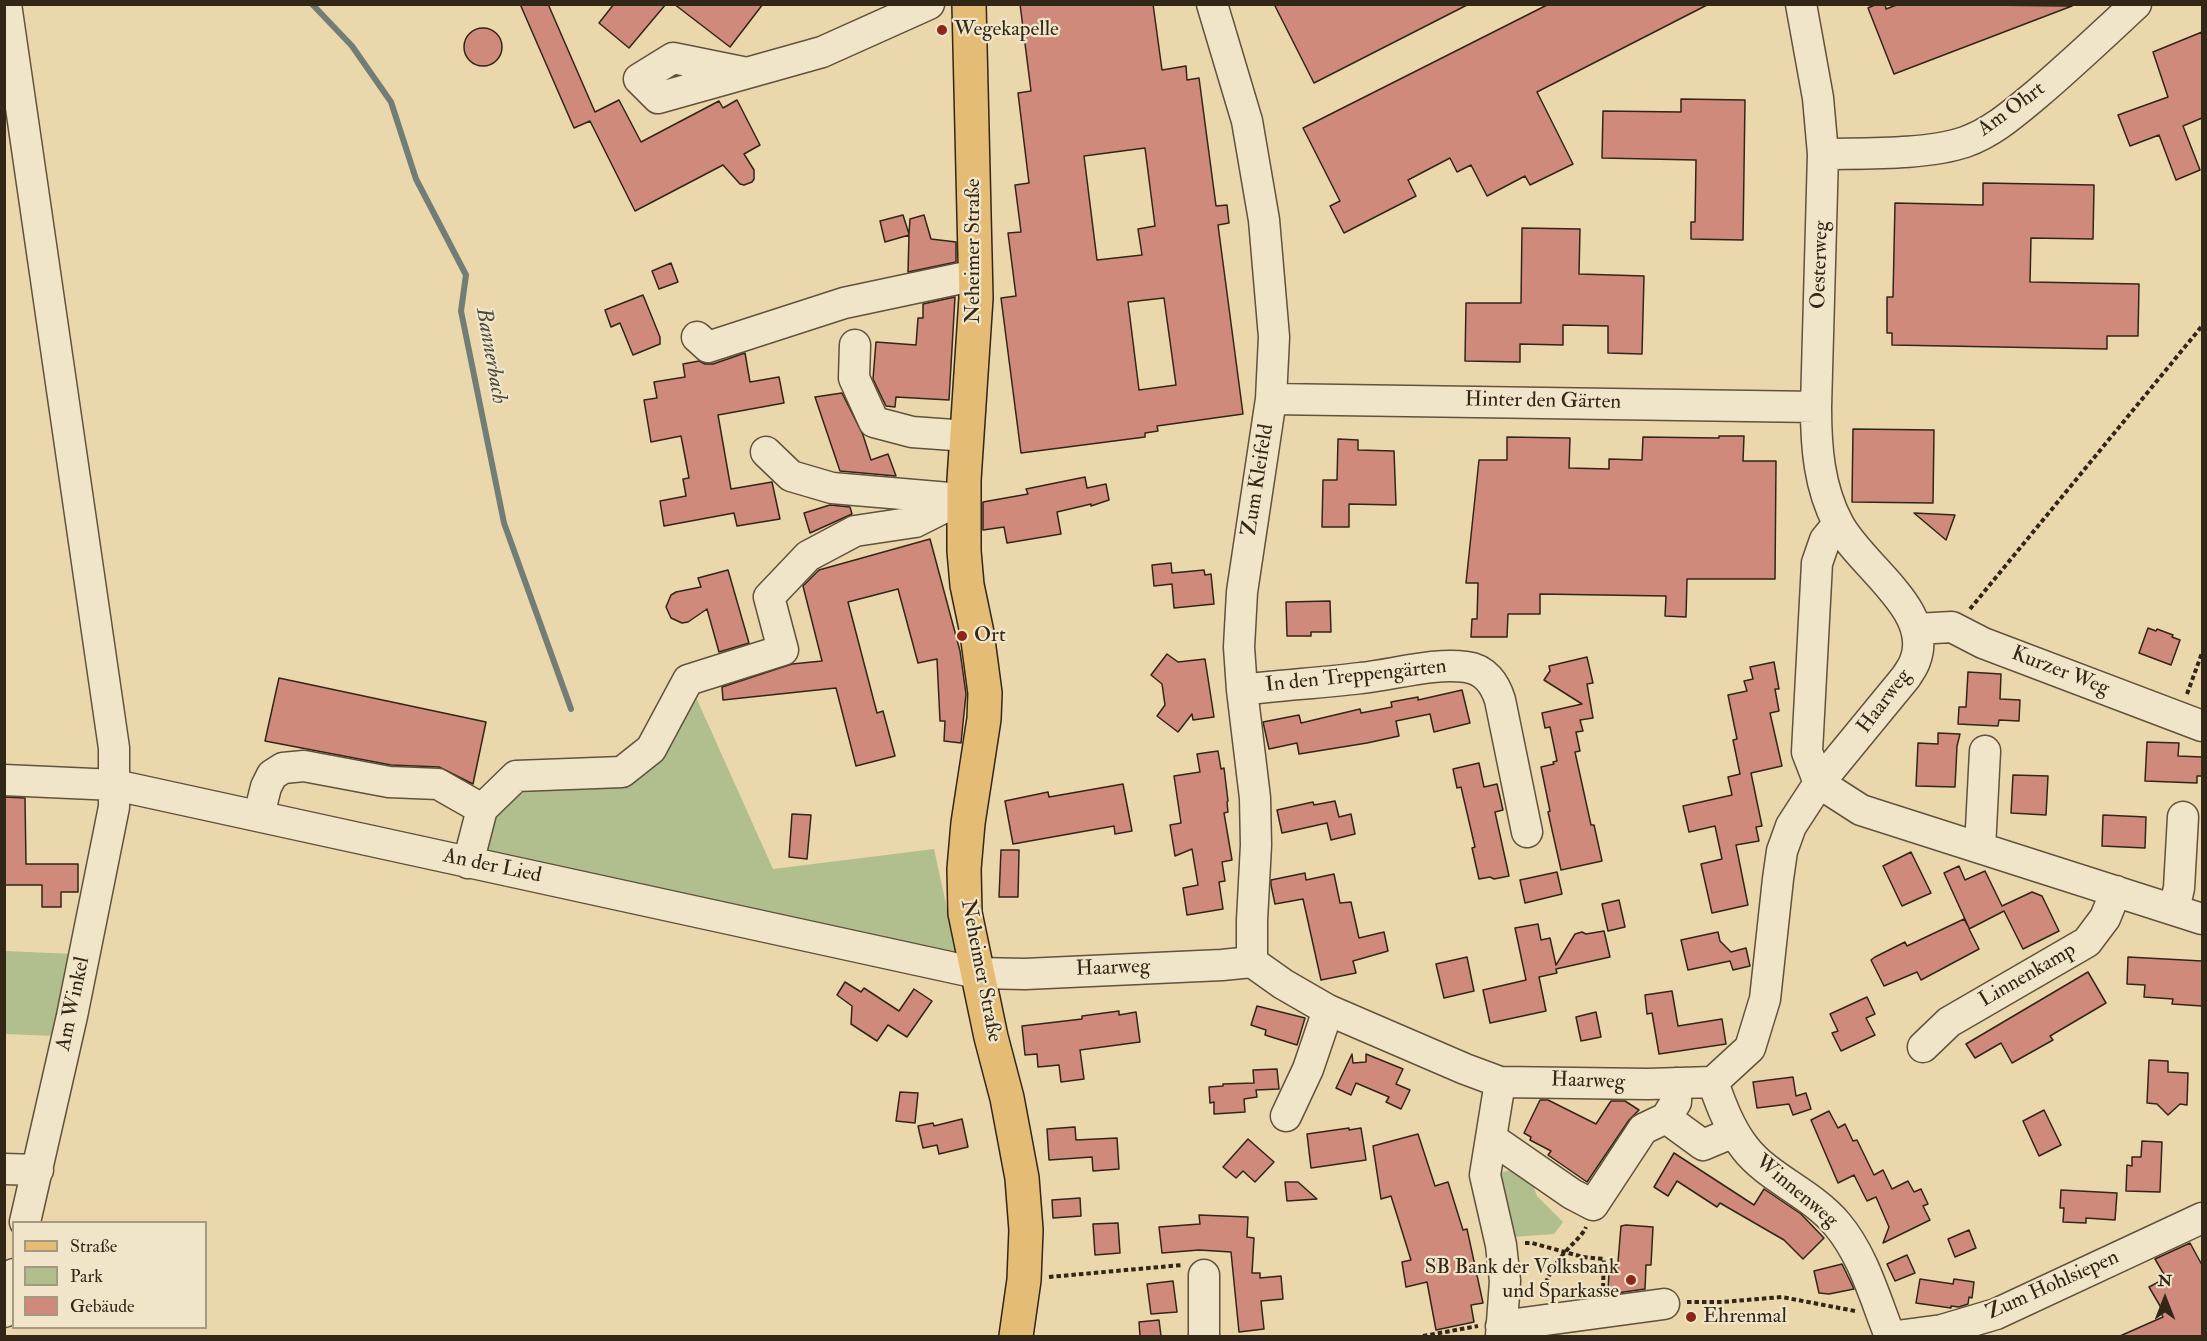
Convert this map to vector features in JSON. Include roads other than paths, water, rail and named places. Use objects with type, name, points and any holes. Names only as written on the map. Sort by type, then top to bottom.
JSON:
[{"type":"main road","name":"Neheimer Straße","points":[[969,4],[976,298],[962,498],[967,585],[977,633],[985,693],[984,719],[968,823],[964,869],[965,914],[1007,1098],[1022,1178],[1026,1230],[1024,1280],[1016,1336]]},
{"type":"street","name":"Am Winkel","points":[[6,4],[114,747],[115,785],[114,807],[103,861],[25,1221]]},
{"type":"street","points":[[747,73],[822,52],[929,4]]},
{"type":"street","name":"Zum Kleifeld","points":[[1212,4],[1247,121],[1263,220],[1274,337],[1271,399],[1242,592],[1239,647],[1255,798],[1256,846],[1252,962]]},
{"type":"street","name":"Oesterweg","points":[[1801,4],[1818,98],[1823,154],[1816,407],[1816,441],[1820,469],[1827,498],[1838,524],[1856,550],[1910,611],[1916,629]]},
{"type":"street","name":"Am Ohrt","points":[[1823,154],[1938,148],[1964,143],[1987,133],[2005,121],[2059,75],[2136,4]]},
{"type":"street","points":[[697,338],[708,346],[844,303],[976,275]]},
{"type":"street","points":[[855,345],[854,378],[874,422],[912,432],[967,436]]},
{"type":"street","name":"Hinter den Gärten","points":[[1271,399],[1816,407]]},
{"type":"street","points":[[766,452],[791,476],[832,488],[962,498]]},
{"type":"street","points":[[468,862],[482,808],[516,776],[622,772],[651,749],[688,680],[783,650],[769,597],[808,556],[855,531],[915,522],[962,498]]},
{"type":"street","points":[[1838,524],[1825,540],[1817,563],[1807,752],[1819,783],[1861,810],[2202,920]]},
{"type":"street","name":"Kurzer Weg","points":[[1916,629],[1952,627],[1983,643],[2190,722]]},
{"type":"street","name":"Haarweg","points":[[977,973],[1025,974],[1252,962],[1283,984],[1328,1010],[1500,1082],[1713,1082],[1750,1048],[1765,999],[1782,851],[1791,826],[1819,783],[1906,677],[1915,661],[1918,646],[1916,629]]},
{"type":"street","name":"In den Treppengärten","points":[[1242,690],[1361,678],[1446,666],[1477,670],[1489,678],[1500,700],[1527,832]]},
{"type":"street","points":[[1980,848],[1985,751]]},
{"type":"street","points":[[259,815],[266,787],[272,775],[283,768],[304,766],[389,782],[438,784],[482,808]]},
{"type":"street","name":"An der Lied","points":[[4,780],[115,785],[977,973]]},
{"type":"street","points":[[2174,910],[2179,888],[2183,817]]},
{"type":"street","name":"Linnenkamp","points":[[1923,1047],[1949,1022],[2087,942],[2105,918],[2116,891]]},
{"type":"street","points":[[1286,1116],[1308,1069],[1328,1010]]},
{"type":"street","points":[[1500,1082],[1485,1175],[1501,1245],[1505,1281],[1501,1331],[1536,1322],[1675,1303]]},
{"type":"street","name":"Winnenweg","points":[[1713,1082],[1734,1132],[1746,1150],[1762,1165],[1806,1195],[1838,1225],[1853,1246],[1890,1330]]},
{"type":"street","points":[[1491,1138],[1572,1194],[1593,1205],[1643,1129],[1666,1118],[1676,1102],[1676,1083]]},
{"type":"street","points":[[1666,1118],[1703,1145],[1734,1132]]},
{"type":"street","points":[[4,1169],[38,1170]]},
{"type":"street","name":"Zum Hohlsiepen","points":[[1890,1330],[1942,1330],[1996,1314],[2202,1218]]},
{"type":"street","points":[[1203,1336],[1204,1275]]},
{"type":"street","points":[[4,1312],[12,1282]]},
{"type":"waterway","name":"Bannerbach","points":[[312,4],[352,46],[391,102],[416,179],[466,275],[461,311],[504,523],[571,709]]},
{"type":"place","name":"Wegekapelle","points":[[942,30]]},
{"type":"place","name":"Ort","points":[[962,636]]},
{"type":"place","name":"SB Bank der Volksbank und Sparkasse","points":[[1631,1280]]},
{"type":"place","name":"Ehrenmal","points":[[1691,1317]]}]
